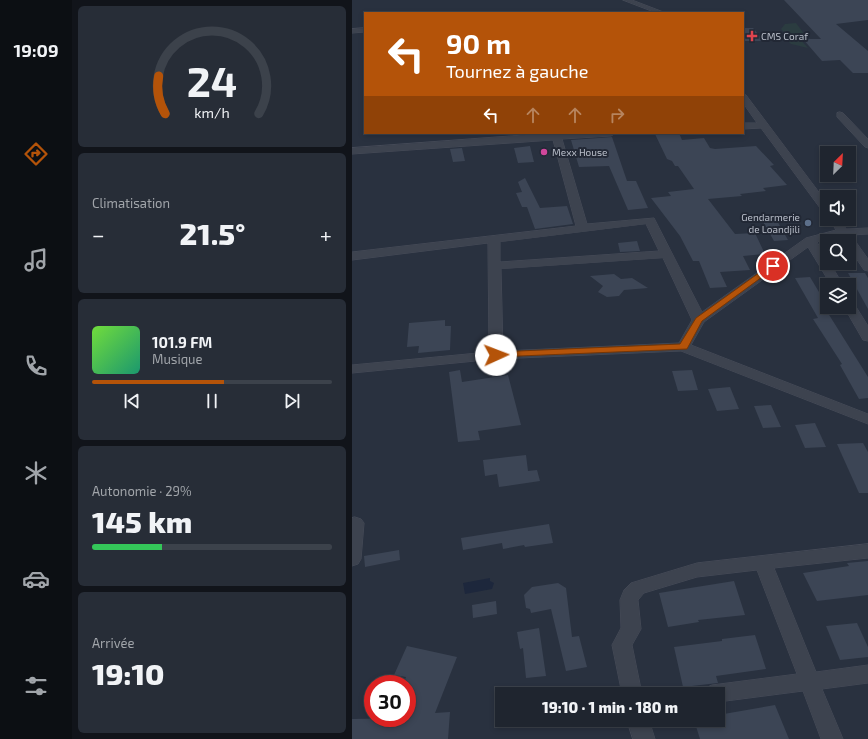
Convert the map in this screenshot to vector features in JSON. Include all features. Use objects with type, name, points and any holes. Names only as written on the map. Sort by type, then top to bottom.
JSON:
[{"type":"street","points":[[626,0],[660,12]]},
{"type":"street","points":[[352,31],[364,30]]},
{"type":"street","points":[[744,98],[820,200]]},
{"type":"street","points":[[840,115],[868,145]]},
{"type":"street","points":[[744,126],[765,125]]},
{"type":"street","points":[[352,151],[422,143],[584,134]]},
{"type":"street","points":[[557,135],[582,227]]},
{"type":"street","points":[[352,256],[582,227],[650,220],[699,320]]},
{"type":"street","points":[[839,226],[868,267]]},
{"type":"street","points":[[683,347],[699,320],[810,240],[844,232],[868,231]]},
{"type":"street","points":[[494,239],[496,355]]},
{"type":"street","points":[[810,240],[833,278]]},
{"type":"street","points":[[495,266],[666,254]]},
{"type":"street","points":[[854,314],[868,337]]},
{"type":"street","points":[[352,369],[496,355],[683,347],[868,419]]},
{"type":"street","points":[[352,559],[356,523]]},
{"type":"street","points":[[631,687],[622,645],[631,629],[629,600],[633,592],[638,588],[697,570],[868,551]]},
{"type":"street","points":[[763,563],[832,739]]},
{"type":"street","points":[[725,692],[868,674]]},
{"type":"street","points":[[640,727],[644,739]]},
{"type":"shaded area","points":[[796,23],[808,39],[800,39],[808,48],[791,44],[787,40],[797,39],[792,34],[785,34],[781,29],[785,24]]},
{"type":"water","points":[[490,578],[490,581],[494,583],[492,589],[465,594],[463,583]]},
{"type":"building","points":[[784,0],[868,0],[868,20],[836,24],[868,51],[868,73],[853,73],[840,60],[822,61],[803,39],[821,39]]},
{"type":"building","name":"CMS Coraf","points":[[744,28],[753,28],[764,41],[744,41]]},
{"type":"building","points":[[655,134],[679,134],[682,140],[704,138],[710,148],[715,149],[756,146],[774,165],[770,166],[787,185],[763,188],[766,191],[740,194],[742,196],[708,199],[735,234],[755,233],[765,254],[743,256],[750,270],[720,272],[727,287],[710,288],[699,261],[693,261],[680,236],[651,198],[671,196],[668,192],[694,189],[678,166],[675,166],[672,161],[667,159]]},
{"type":"building","points":[[612,137],[627,181],[636,181],[648,208],[628,210],[609,166],[579,167],[571,140]]},
{"type":"building","points":[[530,146],[534,162],[518,163],[514,148]]},
{"type":"building","points":[[462,148],[465,161],[453,162],[450,149]]},
{"type":"building","points":[[525,178],[540,208],[567,206],[573,224],[535,229],[527,207],[522,207],[516,193],[522,192],[518,182]]},
{"type":"building","points":[[776,219],[788,240],[774,241],[762,220]]},
{"type":"building","points":[[637,241],[640,251],[620,252],[618,243]]},
{"type":"building","points":[[848,273],[865,273],[868,278],[868,309],[856,287],[856,278],[851,278]]},
{"type":"building","points":[[614,274],[621,279],[632,278],[648,288],[624,290],[619,296],[607,297],[598,292],[603,286],[590,276]]},
{"type":"building","points":[[810,277],[820,294],[820,314],[829,314],[868,377],[868,398],[859,399],[840,365],[842,364],[813,319],[818,318],[795,278]]},
{"type":"building","points":[[445,320],[445,326],[451,326],[450,350],[418,353],[419,346],[407,347],[409,323]]},
{"type":"building","points":[[460,370],[462,382],[508,375],[521,425],[478,431],[480,440],[458,442],[449,372]]},
{"type":"building","points":[[692,370],[698,390],[678,391],[672,371]]},
{"type":"building","points":[[730,387],[739,409],[717,411],[708,389]]},
{"type":"building","points":[[771,405],[781,427],[763,428],[754,406]]},
{"type":"building","points":[[815,423],[826,447],[805,448],[795,425]]},
{"type":"building","points":[[863,443],[868,452],[868,493],[859,493],[837,444]]},
{"type":"building","points":[[526,455],[528,471],[537,470],[540,481],[499,487],[497,474],[485,476],[483,460]]},
{"type":"building","points":[[549,524],[553,543],[525,547],[524,545],[503,549],[502,543],[463,550],[461,538]]},
{"type":"building","points":[[399,550],[400,560],[365,567],[364,556]]},
{"type":"building","points":[[868,561],[868,595],[817,601],[803,573],[849,566],[847,563]]},
{"type":"building","points":[[734,581],[745,615],[698,620],[699,622],[668,627],[659,593]]},
{"type":"building","points":[[558,583],[566,588],[572,637],[579,636],[587,667],[566,671],[551,609],[531,613],[530,609],[526,608],[524,595],[532,587]]},
{"type":"building","points":[[496,601],[497,614],[473,618],[472,605]]},
{"type":"building","points":[[857,623],[868,647],[868,657],[840,660],[826,626]]},
{"type":"building","points":[[539,628],[546,676],[526,678],[523,648],[520,649],[517,632]]},
{"type":"building","points":[[755,635],[766,669],[716,676],[718,683],[683,687],[674,647],[722,641],[722,639]]},
{"type":"building","points":[[407,646],[457,657],[435,713],[450,712],[448,739],[352,739],[352,719],[364,719],[364,727],[416,727],[416,675],[394,675]]},
{"type":"building","points":[[775,705],[789,739],[700,739],[696,727],[725,727],[725,714]]},
{"type":"place","name":"CMS Coraf","points":[[752,36]]},
{"type":"place","name":"Mexx House","points":[[544,152]]},
{"type":"place","name":"Gendarmerie de Loandjili","points":[[808,223]]},
{"type":"route","points":[[496,355],[683,347],[699,320],[773,266]]}]
